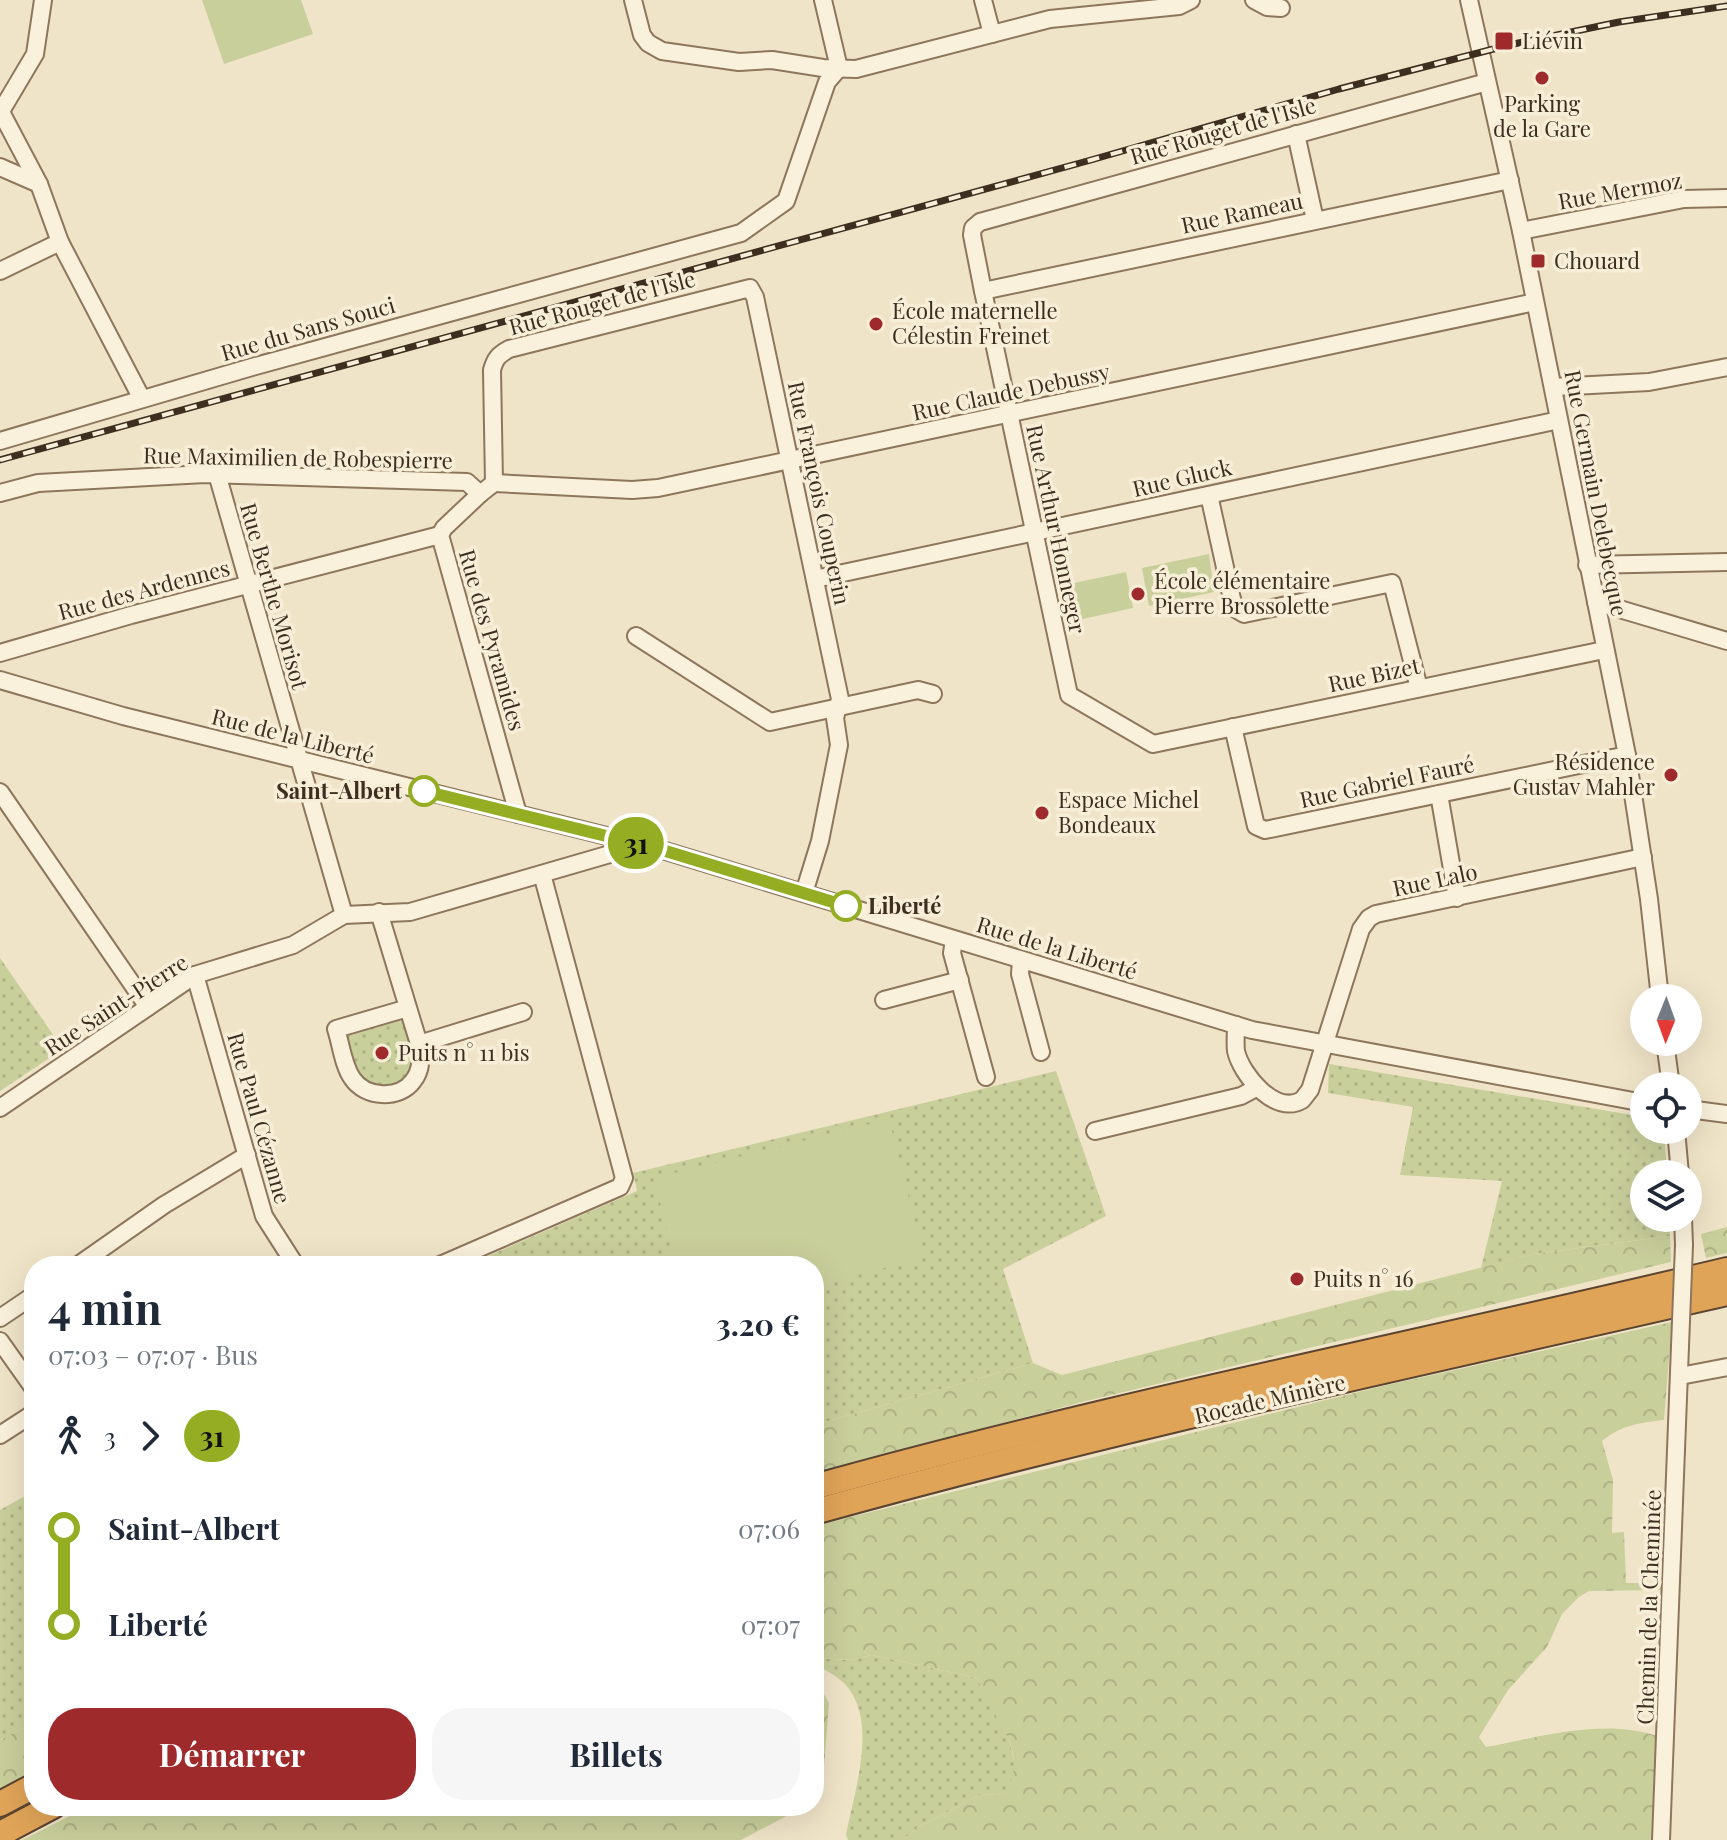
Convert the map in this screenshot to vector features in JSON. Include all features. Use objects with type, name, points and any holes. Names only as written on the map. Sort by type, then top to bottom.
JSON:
[{"type":"highway","name":"Rocade Minière","points":[[824,1484],[1235,1383],[1727,1270]]},
{"type":"highway","name":"Rocade Minière","points":[[824,1509],[1239,1406],[1727,1293]]},
{"type":"highway","points":[[0,1804],[24,1791]]},
{"type":"highway","points":[[0,1834],[34,1816]]},
{"type":"street","points":[[43,0],[35,54],[0,112],[39,184],[60,242],[142,399]]},
{"type":"street","points":[[633,0],[642,35],[662,51],[739,62],[772,60],[823,68],[856,69],[1050,19],[1179,6],[1191,0]]},
{"type":"street","points":[[823,0],[839,68]]},
{"type":"street","points":[[983,0],[992,34]]},
{"type":"street","points":[[1254,0],[1267,7],[1281,8]]},
{"type":"street","name":"Rue Germain Delebecque","points":[[1469,0],[1521,231],[1627,755],[1658,984]]},
{"type":"street","name":"Rue du Sans Souci","points":[[0,441],[741,233],[786,201],[827,82],[839,68]]},
{"type":"street","name":"Rue Rouget de l'Isle","points":[[973,228],[980,222],[1487,82]]},
{"type":"street","points":[[1296,134],[1315,220]]},
{"type":"street","points":[[0,167],[39,184]]},
{"type":"street","name":"Rue Rameau","points":[[983,291],[1510,180]]},
{"type":"street","name":"Rue Mermoz","points":[[1521,231],[1684,199],[1727,198]]},
{"type":"street","name":"Rue Arthur Honneger","points":[[973,228],[983,291],[1069,695],[1153,744]]},
{"type":"street","points":[[0,271],[60,242]]},
{"type":"street","name":"Rue Rouget de l'Isle","points":[[487,488],[492,370],[494,360],[500,354],[509,349],[750,288]]},
{"type":"street","name":"Rue François Couperin","points":[[750,288],[755,297],[840,699],[835,724],[839,745],[820,841],[804,893]]},
{"type":"street","name":"Rue Claude Debussy","points":[[487,488],[646,490],[1535,302]]},
{"type":"street","points":[[1553,387],[1649,382],[1727,367]]},
{"type":"street","name":"Rue Gluck","points":[[815,579],[1559,420]]},
{"type":"street","name":"Rue Maximilien de Robespierre","points":[[0,493],[38,483],[217,474],[467,482],[487,488]]},
{"type":"street","name":"Rue Berthe Morisot","points":[[217,474],[344,915]]},
{"type":"street","name":"Rue des Pyramides","points":[[487,488],[440,535],[518,814]]},
{"type":"street","points":[[1209,495],[1234,608],[1244,614],[1392,583],[1419,688]]},
{"type":"street","name":"Rue des Ardennes","points":[[0,653],[440,535]]},
{"type":"street","points":[[1587,565],[1727,562]]},
{"type":"street","points":[[1596,602],[1727,641]]},
{"type":"street","points":[[636,636],[765,720],[781,720],[918,690],[933,694]]},
{"type":"street","name":"Rue Bizet","points":[[1153,744],[1604,650]]},
{"type":"street","name":"Rue de la Liberté","points":[[0,680],[123,716],[621,838],[1236,1025],[1323,1046],[1630,1101]]},
{"type":"street","name":"Rue Gabriel Fauré","points":[[1233,727],[1256,826],[1265,830],[1627,755]]},
{"type":"street","points":[[0,792],[148,1007]]},
{"type":"street","points":[[1439,794],[1457,898]]},
{"type":"street","name":"Rue Saint-Pierre","points":[[0,1108],[195,975],[293,945],[344,915],[410,912],[610,854],[618,847],[621,838]]},
{"type":"street","name":"Rue Lalo","points":[[1323,1046],[1364,923],[1376,914],[1643,857]]},
{"type":"street","points":[[461,1256],[620,1187],[624,1178],[542,874]]},
{"type":"street","points":[[379,912],[419,1044],[420,1067],[412,1084],[405,1088],[376,1095],[367,1092],[351,1077],[336,1029],[408,1008]]},
{"type":"street","points":[[954,940],[952,953],[986,1077]]},
{"type":"street","points":[[1021,960],[1020,974],[1041,1052]]},
{"type":"street","name":"Rue Paul Cézanne","points":[[195,975],[264,1216],[290,1256]]},
{"type":"street","points":[[884,1000],[960,980]]},
{"type":"street","points":[[419,1044],[523,1012]]},
{"type":"street","points":[[1236,1025],[1236,1051],[1256,1088],[1288,1102],[1301,1100],[1310,1090],[1323,1046]]},
{"type":"street","points":[[1095,1131],[1241,1096],[1256,1088]]},
{"type":"street","points":[[1702,1111],[1727,1114]]},
{"type":"street","points":[[93,1256],[164,1205],[247,1155]]},
{"type":"street","points":[[1684,1232],[1680,1376],[1727,1367]]},
{"type":"street","points":[[0,1318],[24,1302]]},
{"type":"street","points":[[0,1341],[24,1375]]},
{"type":"street","name":"Chemin de la Cheminée","points":[[1661,1840],[1680,1376]]},
{"type":"street","points":[[0,1435],[24,1419]]},
{"type":"green space","points":[[202,0],[301,0],[313,34],[224,64]]},
{"type":"green space","points":[[1209,554],[1214,592],[1149,606],[1142,568]]},
{"type":"green space","points":[[1126,572],[1133,608],[1069,622],[1060,586]]},
{"type":"green space","points":[[0,958],[63,1049],[0,1091]]},
{"type":"green space","points":[[404,1017],[414,1055],[410,1074],[395,1086],[377,1087],[358,1076],[347,1037],[352,1031]]},
{"type":"green space","points":[[1329,1064],[1630,1115],[1630,1144],[1665,1144],[1666,1160],[1630,1160],[1630,1232],[1670,1232],[1670,1236],[1534,1254],[1481,1268],[1502,1181],[1400,1175],[1413,1107],[1328,1093]]},
{"type":"green space","points":[[1056,1071],[1106,1216],[1003,1269],[1033,1363],[824,1422],[824,1256],[488,1256],[637,1191],[633,1173]]},
{"type":"green space","points":[[889,1119],[924,1258],[824,1283],[824,1256],[674,1256],[654,1178]]},
{"type":"green space","points":[[1727,1227],[1727,1253],[1706,1258],[1701,1234]]},
{"type":"green space","points":[[1670,1236],[1671,1262],[1086,1401],[824,1470],[824,1422],[1033,1363],[1062,1375],[1534,1254]]},
{"type":"green space","points":[[1672,1322],[1664,1420],[1624,1428],[1602,1441],[1613,1480],[1612,1533],[1624,1532],[1626,1583],[1662,1583],[1662,1590],[1589,1591],[1579,1597],[1562,1614],[1547,1647],[1508,1690],[1479,1737],[1486,1747],[1593,1729],[1636,1731],[1657,1736],[1653,1840],[903,1840],[917,1828],[982,1794],[1002,1795],[1013,1772],[1012,1750],[977,1678],[872,1655],[851,1660],[824,1659],[824,1524],[1387,1385]]},
{"type":"green space","points":[[24,1497],[24,1727],[0,1740],[0,1510]]},
{"type":"green space","points":[[872,1655],[977,1678],[1003,1727],[1013,1754],[1013,1779],[1002,1795],[982,1794],[917,1828],[903,1840],[848,1840],[846,1835],[861,1760],[861,1722],[849,1689],[824,1670],[824,1659],[851,1660]]},
{"type":"green space","points":[[824,1694],[829,1703],[824,1767]]},
{"type":"green space","points":[[24,1727],[24,1778],[0,1791],[0,1740]]},
{"type":"green space","points":[[70,1816],[786,1816],[741,1840],[22,1840]]},
{"type":"railway","points":[[0,460],[1339,89],[1509,45],[1619,22],[1727,6]]},
{"type":"bus line","name":"31","points":[[424,791],[621,838],[846,906]]},
{"type":"place","name":"Liévin","points":[[1504,41]]},
{"type":"place","name":"Parking de la Gare","points":[[1542,78]]},
{"type":"place","name":"Chouard","points":[[1538,261]]},
{"type":"place","name":"École maternelle Célestin Freinet","points":[[876,324]]},
{"type":"place","name":"École élémentaire Pierre Brossolette","points":[[1138,594]]},
{"type":"place","name":"Résidence Gustav Mahler","points":[[1671,775]]},
{"type":"place","name":"Saint-Albert","points":[[424,791]]},
{"type":"place","name":"Espace Michel Bondeaux","points":[[1042,813]]},
{"type":"place","name":"Liberté","points":[[846,906]]},
{"type":"place","name":"Puits n° 11 bis","points":[[382,1053]]},
{"type":"place","name":"Puits n° 16","points":[[1297,1279]]}]
